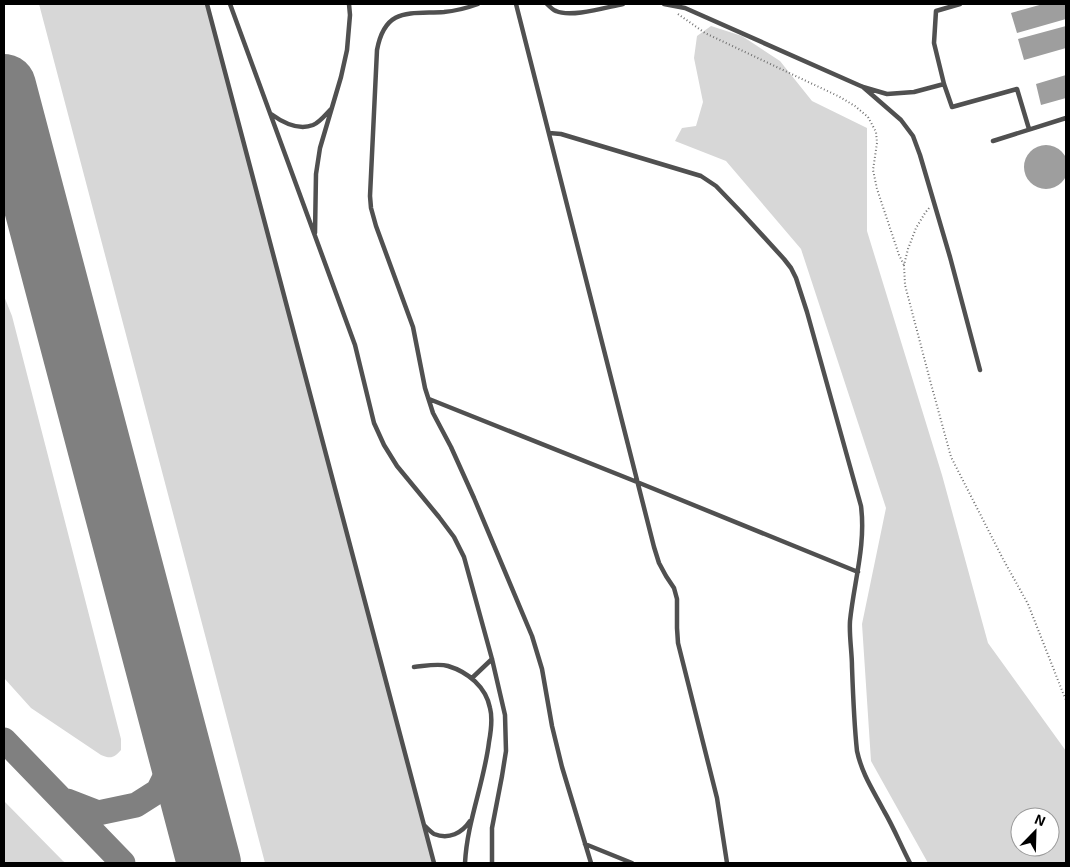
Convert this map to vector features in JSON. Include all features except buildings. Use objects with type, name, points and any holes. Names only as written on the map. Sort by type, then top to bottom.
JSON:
[{"type":"lane","points":[[207,4],[434,863]]},
{"type":"lane","points":[[230,4],[355,345],[374,423],[384,446],[396,466],[454,537],[464,557],[492,659],[505,716],[506,751],[492,828],[492,863]]},
{"type":"lane","points":[[315,236],[317,166],[320,148],[347,50],[349,4]]},
{"type":"lane","points":[[478,4],[464,9],[445,12],[412,13],[396,16],[381,32],[377,50],[371,208],[413,327],[425,388],[433,413],[474,498],[532,636],[542,669],[556,743],[591,863]]},
{"type":"lane","points":[[516,4],[637,482],[659,563],[674,588],[677,599],[678,643],[717,798],[727,863]]},
{"type":"lane","points":[[547,4],[554,11],[563,14],[623,4]]},
{"type":"lane","points":[[664,4],[685,8],[863,87],[887,94],[914,92],[944,84]]},
{"type":"lane","points":[[934,4],[936,11],[934,43],[952,107],[1017,89],[1029,130]]},
{"type":"lane","points":[[936,11],[960,4]]},
{"type":"lane","points":[[863,87],[901,120],[913,136],[950,257],[980,370]]},
{"type":"lane","points":[[270,113],[281,122],[303,127],[312,125],[320,120],[332,108]]},
{"type":"lane","points":[[993,141],[1066,118]]},
{"type":"lane","points":[[549,134],[561,134],[701,176],[716,186],[791,268],[801,290],[860,500],[863,524],[850,623],[857,751],[860,766],[910,863]]},
{"type":"lane","points":[[429,399],[858,572]]},
{"type":"lane","points":[[472,678],[492,659]]},
{"type":"lane","points":[[414,667],[448,666],[472,678],[484,693],[490,708],[492,726],[488,756],[472,819],[465,863]]},
{"type":"lane","points":[[424,825],[433,834],[446,836],[458,834],[472,819]]},
{"type":"lane","points":[[585,844],[632,863]]},
{"type":"path","points":[[676,13],[705,33],[838,96],[855,106],[868,118],[876,132],[877,143],[873,170],[877,189],[904,265]]},
{"type":"path","points":[[934,202],[916,228],[904,265],[905,285],[931,384],[952,457],[1028,604],[1066,700]]},
{"type":"shaded area","points":[[39,4],[207,4],[434,863],[265,863]]},
{"type":"shaded area","points":[[1043,4],[1066,4],[1066,19],[1017,33],[1011,13]]},
{"type":"shaded area","points":[[711,26],[742,36],[780,61],[812,101],[867,128],[867,231],[942,475],[988,643],[1066,751],[1066,863],[928,863],[871,761],[862,624],[886,508],[801,249],[726,161],[675,141],[682,128],[696,126],[703,102],[694,58],[697,36]]},
{"type":"shaded area","points":[[1066,26],[1066,48],[1024,60],[1018,39]]},
{"type":"shaded area","points":[[1066,75],[1066,98],[1041,105],[1036,84]]},
{"type":"shaded area","points":[[1046,145],[1058,149],[1064,155],[1068,167],[1064,179],[1058,185],[1046,189],[1034,185],[1028,179],[1024,167],[1028,155],[1034,149]]},
{"type":"shaded area","points":[[4,296],[12,316],[121,739],[121,750],[112,757],[101,755],[31,708],[4,678]]},
{"type":"shaded area","points":[[4,801],[63,861],[66,863],[4,863]]},
{"type":"taxiway","points":[[4,182],[63,312]]},
{"type":"taxiway","points":[[4,740],[123,863]]},
{"type":"taxiway","points":[[67,801],[98,813],[136,805],[158,791],[172,763],[176,740]]},
{"type":"runway","points":[[4,86],[209,863]]}]
